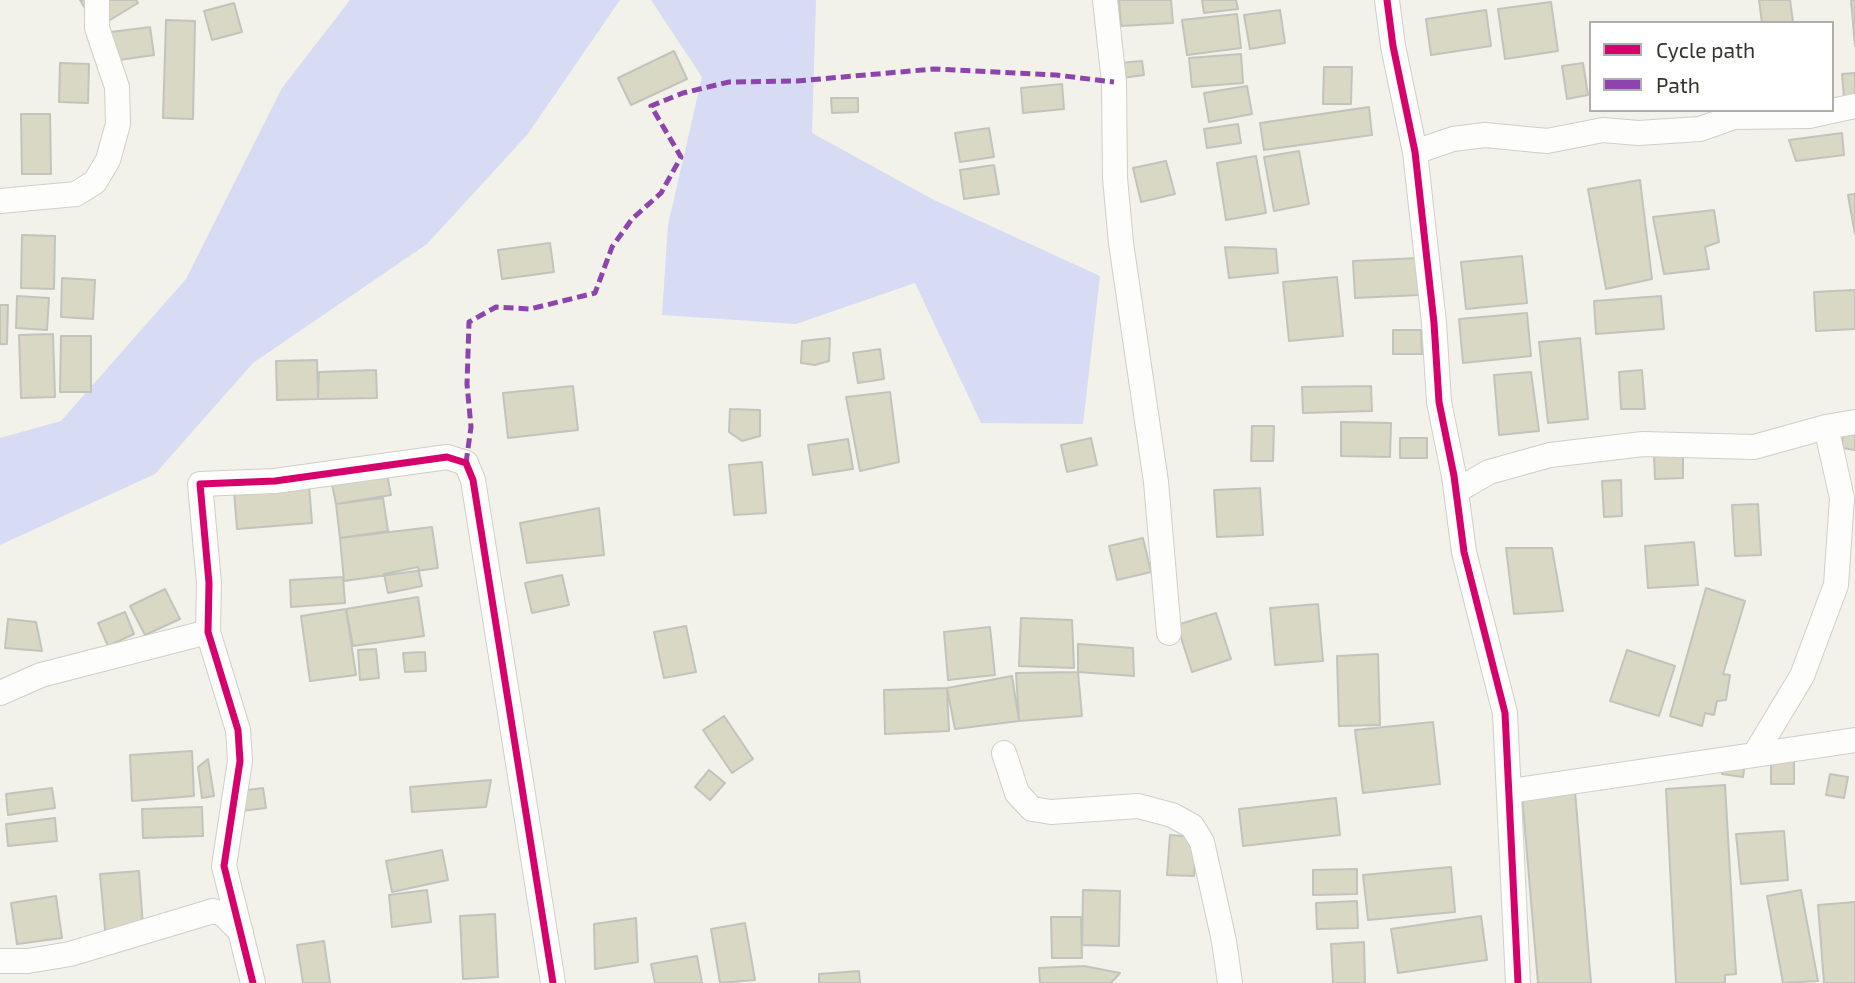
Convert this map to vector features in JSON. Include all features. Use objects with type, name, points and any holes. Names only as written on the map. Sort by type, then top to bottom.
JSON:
[{"type":"street","points":[[0,201],[76,194],[94,182],[108,160],[118,124],[117,87],[97,28],[97,0]]},
{"type":"street","points":[[1105,0],[1114,82],[1115,178],[1121,243],[1156,482],[1169,633]]},
{"type":"street","points":[[1387,0],[1393,46],[1415,152],[1434,323],[1435,376],[1464,552],[1505,713],[1513,925],[1518,983]]},
{"type":"street","points":[[1834,111],[1855,106]]},
{"type":"street","points":[[1415,152],[1453,139],[1475,136],[1547,141],[1603,130],[1638,133],[1700,129],[1734,117],[1809,116],[1827,112]]},
{"type":"street","points":[[1456,491],[1489,472],[1550,455],[1643,444],[1754,447],[1826,427],[1855,422]]},
{"type":"street","points":[[1755,754],[1802,676],[1836,585],[1842,498],[1826,427]]},
{"type":"street","points":[[253,983],[224,866],[240,761],[238,730],[208,632],[209,583],[200,484],[275,481],[447,457],[466,463],[473,480],[553,983]]},
{"type":"street","points":[[0,693],[41,675],[208,632]]},
{"type":"street","points":[[1510,791],[1855,740]]},
{"type":"street","points":[[1004,753],[1017,793],[1032,809],[1051,811],[1138,806],[1172,815],[1192,826],[1202,842],[1224,941],[1230,983]]},
{"type":"street","points":[[0,961],[27,961],[70,954],[214,911],[223,914],[241,932]]},
{"type":"shaded area","points":[[350,0],[620,0],[527,135],[427,244],[253,363],[155,474],[0,545],[0,438],[61,421],[186,279],[282,88]]},
{"type":"shaded area","points":[[651,0],[816,0],[812,133],[934,200],[1100,276],[1083,424],[981,423],[915,283],[796,324],[662,315],[668,225],[702,77]]},
{"type":"building","points":[[80,0],[136,0],[138,3],[97,28]]},
{"type":"building","points":[[1119,0],[1171,0],[1173,23],[1121,26]]},
{"type":"building","points":[[1202,0],[1236,0],[1238,9],[1204,13]]},
{"type":"building","points":[[1759,0],[1790,0],[1793,21],[1762,21]]},
{"type":"building","points":[[1851,0],[1855,0],[1855,46]]},
{"type":"building","points":[[1551,2],[1558,51],[1505,59],[1498,9]]},
{"type":"building","points":[[234,3],[242,32],[212,40],[204,11]]},
{"type":"building","points":[[1280,10],[1285,43],[1250,49],[1244,15]]},
{"type":"building","points":[[1486,10],[1491,46],[1431,55],[1426,19]]},
{"type":"building","points":[[1237,14],[1241,48],[1187,55],[1182,20]]},
{"type":"building","points":[[166,20],[195,21],[193,119],[163,118]]},
{"type":"building","points":[[150,27],[154,55],[99,63],[95,34]]},
{"type":"building","points":[[674,51],[687,79],[631,105],[618,78]]},
{"type":"building","points":[[1241,54],[1243,83],[1192,87],[1189,58]]},
{"type":"building","points":[[1142,61],[1144,75],[1122,78],[1120,63]]},
{"type":"building","points":[[60,63],[89,64],[88,103],[59,102]]},
{"type":"building","points":[[1583,63],[1588,95],[1567,99],[1562,66]]},
{"type":"building","points":[[1324,67],[1352,67],[1351,104],[1323,104]]},
{"type":"building","points":[[1855,73],[1855,97],[1844,98],[1842,74]]},
{"type":"building","points":[[1062,84],[1064,109],[1023,113],[1021,88]]},
{"type":"building","points":[[1247,86],[1252,114],[1209,122],[1204,93]]},
{"type":"building","points":[[831,98],[858,98],[858,112],[832,113]]},
{"type":"building","points":[[1369,107],[1372,135],[1264,150],[1260,123]]},
{"type":"building","points":[[21,114],[50,114],[51,174],[22,174]]},
{"type":"building","points":[[1238,124],[1241,143],[1207,148],[1204,129]]},
{"type":"building","points":[[989,128],[994,157],[960,162],[955,133]]},
{"type":"building","points":[[1842,133],[1844,155],[1796,161],[1789,140]]},
{"type":"building","points":[[1299,151],[1309,204],[1274,211],[1264,157]]},
{"type":"building","points":[[1256,156],[1266,213],[1226,220],[1217,163]]},
{"type":"building","points":[[1166,161],[1175,194],[1141,202],[1133,168]]},
{"type":"building","points":[[994,165],[999,194],[964,199],[960,170]]},
{"type":"building","points":[[1640,180],[1652,279],[1606,289],[1588,189]]},
{"type":"building","points":[[1855,194],[1855,234],[1848,195]]},
{"type":"building","points":[[1714,210],[1719,242],[1705,247],[1709,269],[1664,274],[1653,217]]},
{"type":"building","points":[[22,235],[55,236],[54,289],[21,288]]},
{"type":"building","points":[[550,243],[554,272],[502,279],[498,250]]},
{"type":"building","points":[[1225,247],[1276,249],[1278,273],[1229,278]]},
{"type":"building","points":[[1522,256],[1527,303],[1466,309],[1461,262]]},
{"type":"building","points":[[1418,258],[1420,295],[1355,298],[1353,261]]},
{"type":"building","points":[[1337,277],[1343,336],[1289,341],[1283,282]]},
{"type":"building","points":[[62,278],[95,280],[93,319],[61,317]]},
{"type":"building","points":[[1855,290],[1855,329],[1816,331],[1814,292]]},
{"type":"building","points":[[17,296],[49,298],[47,330],[16,328]]},
{"type":"building","points":[[1661,296],[1664,329],[1596,334],[1594,301]]},
{"type":"building","points":[[0,305],[8,305],[7,344],[0,344]]},
{"type":"building","points":[[1527,313],[1531,356],[1463,363],[1459,319]]},
{"type":"building","points":[[1393,330],[1421,330],[1422,354],[1393,354]]},
{"type":"building","points":[[53,334],[55,397],[21,398],[19,335]]},
{"type":"building","points":[[61,336],[91,336],[91,392],[60,392]]},
{"type":"building","points":[[830,338],[829,361],[815,365],[801,363],[802,341]]},
{"type":"building","points":[[1580,338],[1588,419],[1548,423],[1539,342]]},
{"type":"building","points":[[880,349],[884,379],[858,383],[853,353]]},
{"type":"building","points":[[317,360],[318,399],[277,400],[276,361]]},
{"type":"building","points":[[376,370],[377,398],[318,399],[319,372]]},
{"type":"building","points":[[1642,370],[1645,409],[1621,409],[1619,372]]},
{"type":"building","points":[[1531,372],[1539,431],[1499,435],[1494,375]]},
{"type":"building","points":[[573,386],[578,430],[508,438],[503,393]]},
{"type":"building","points":[[1371,386],[1372,411],[1303,413],[1302,387]]},
{"type":"building","points":[[890,392],[899,462],[860,471],[846,397]]},
{"type":"building","points":[[730,409],[760,410],[760,436],[742,441],[729,432]]},
{"type":"building","points":[[1341,422],[1391,423],[1390,457],[1341,456]]},
{"type":"building","points":[[1252,426],[1274,426],[1273,461],[1251,461]]},
{"type":"building","points":[[1843,430],[1855,431],[1855,450],[1842,448]]},
{"type":"building","points":[[1091,438],[1097,465],[1067,472],[1061,445]]},
{"type":"building","points":[[1400,438],[1427,438],[1427,458],[1400,458]]},
{"type":"building","points":[[848,439],[853,469],[813,475],[808,445]]},
{"type":"building","points":[[1654,455],[1683,455],[1683,478],[1655,479]]},
{"type":"building","points":[[762,462],[766,513],[734,515],[729,465]]},
{"type":"building","points":[[386,469],[391,495],[336,504],[331,479]]},
{"type":"building","points":[[1621,480],[1622,516],[1604,517],[1602,481]]},
{"type":"building","points":[[309,485],[312,523],[237,529],[234,491]]},
{"type":"building","points":[[1260,488],[1263,535],[1217,537],[1214,490]]},
{"type":"building","points":[[383,498],[388,531],[340,538],[336,504]]},
{"type":"building","points":[[1758,504],[1761,555],[1735,556],[1732,505]]},
{"type":"building","points":[[599,508],[604,555],[527,563],[520,523]]},
{"type":"building","points":[[432,527],[438,568],[344,581],[340,538]]},
{"type":"building","points":[[1143,538],[1151,572],[1117,580],[1109,546]]},
{"type":"building","points":[[1694,542],[1698,585],[1648,588],[1645,546]]},
{"type":"building","points":[[1506,548],[1552,548],[1563,611],[1514,614]]},
{"type":"building","points":[[418,567],[422,586],[388,593],[384,574]]},
{"type":"building","points":[[562,575],[569,605],[532,613],[525,583]]},
{"type":"building","points":[[343,577],[345,603],[291,607],[290,580]]},
{"type":"building","points":[[1706,588],[1745,601],[1723,674],[1730,675],[1726,700],[1717,701],[1714,715],[1705,713],[1702,726],[1670,716]]},
{"type":"building","points":[[165,589],[180,619],[145,635],[130,606]]},
{"type":"building","points":[[418,597],[424,636],[353,646],[346,609]]},
{"type":"building","points":[[1318,604],[1323,661],[1275,665],[1270,608]]},
{"type":"building","points":[[346,609],[356,675],[310,681],[301,616]]},
{"type":"building","points":[[125,612],[134,634],[108,646],[98,623]]},
{"type":"building","points":[[1216,613],[1231,659],[1192,672],[1177,625]]},
{"type":"building","points":[[1021,618],[1072,620],[1074,668],[1019,666]]},
{"type":"building","points":[[8,619],[36,622],[42,651],[5,648]]},
{"type":"building","points":[[686,626],[696,672],[664,678],[654,632]]},
{"type":"building","points":[[990,627],[995,675],[948,680],[944,632]]},
{"type":"building","points":[[1078,644],[1133,648],[1134,676],[1078,672]]},
{"type":"building","points":[[376,649],[379,678],[360,680],[358,650]]},
{"type":"building","points":[[1627,650],[1675,666],[1659,716],[1610,701]]},
{"type":"building","points":[[425,652],[426,671],[405,672],[403,653]]},
{"type":"building","points":[[1378,654],[1380,725],[1339,726],[1337,656]]},
{"type":"building","points":[[1078,672],[1082,716],[1019,721],[1016,673]]},
{"type":"building","points":[[1012,676],[1019,721],[955,729],[947,688]]},
{"type":"building","points":[[947,688],[949,731],[885,734],[884,690]]},
{"type":"building","points":[[724,716],[753,759],[732,773],[703,730]]},
{"type":"building","points":[[1433,722],[1440,784],[1363,793],[1355,730]]},
{"type":"building","points":[[192,751],[194,796],[132,801],[130,755]]},
{"type":"building","points":[[1771,758],[1794,758],[1794,784],[1771,784]]},
{"type":"building","points":[[208,759],[214,796],[202,798],[198,767]]},
{"type":"building","points":[[1723,762],[1745,764],[1743,777],[1722,774]]},
{"type":"building","points":[[709,770],[725,783],[710,800],[695,787]]},
{"type":"building","points":[[1830,774],[1848,777],[1844,798],[1826,795]]},
{"type":"building","points":[[491,780],[486,807],[412,812],[410,787]]},
{"type":"building","points":[[1725,785],[1736,974],[1725,975],[1725,983],[1676,983],[1666,789]]},
{"type":"building","points":[[52,788],[55,808],[8,815],[6,794]]},
{"type":"building","points":[[263,788],[266,808],[241,811],[239,791]]},
{"type":"building","points":[[1575,791],[1591,983],[1538,983],[1522,795]]},
{"type":"building","points":[[1336,798],[1340,835],[1243,846],[1239,809]]},
{"type":"building","points":[[202,807],[203,836],[143,838],[142,809]]},
{"type":"building","points":[[55,818],[57,841],[8,846],[6,824]]},
{"type":"building","points":[[1784,831],[1788,880],[1741,884],[1736,834]]},
{"type":"building","points":[[1170,835],[1197,837],[1194,876],[1167,875]]},
{"type":"building","points":[[442,850],[448,880],[392,892],[386,861]]},
{"type":"building","points":[[1451,867],[1455,912],[1368,920],[1363,875]]},
{"type":"building","points":[[1357,869],[1357,894],[1313,895],[1313,870]]},
{"type":"building","points":[[139,871],[143,927],[105,930],[100,874]]},
{"type":"building","points":[[427,890],[431,922],[392,927],[389,895]]},
{"type":"building","points":[[1083,890],[1120,891],[1119,946],[1082,945]]},
{"type":"building","points":[[1801,890],[1818,981],[1783,983],[1767,896]]},
{"type":"building","points":[[56,896],[62,938],[17,944],[11,903]]},
{"type":"building","points":[[1357,901],[1358,928],[1317,929],[1316,903]]},
{"type":"building","points":[[1855,902],[1855,983],[1824,983],[1818,905]]},
{"type":"building","points":[[495,914],[498,977],[463,979],[460,916]]},
{"type":"building","points":[[1481,916],[1487,960],[1398,973],[1391,929]]},
{"type":"building","points":[[1051,917],[1081,917],[1082,958],[1052,958]]},
{"type":"building","points":[[636,918],[638,962],[595,969],[594,924]]},
{"type":"building","points":[[745,923],[755,980],[720,983],[711,929]]},
{"type":"building","points":[[324,941],[330,983],[303,983],[297,945]]},
{"type":"building","points":[[1364,942],[1365,983],[1333,983],[1331,944]]},
{"type":"building","points":[[697,956],[702,983],[655,983],[651,964]]},
{"type":"building","points":[[1084,966],[1120,973],[1111,983],[1040,983],[1039,968]]},
{"type":"building","points":[[859,971],[860,983],[819,983],[819,974]]},
{"type":"marked path","points":[[466,463],[471,427],[467,384],[469,322],[496,307],[530,309],[595,293],[612,247],[632,219],[661,193],[681,157],[651,106],[683,93],[729,82],[797,81],[934,69],[1056,75],[1114,82]]},
{"type":"cycle path","points":[[1387,0],[1393,46],[1415,152],[1434,323],[1439,402],[1454,476],[1464,552],[1505,713],[1518,983]]},
{"type":"cycle path","points":[[253,983],[224,866],[240,761],[238,730],[208,632],[209,583],[200,484],[275,481],[447,457],[466,463],[473,480],[553,983]]}]
